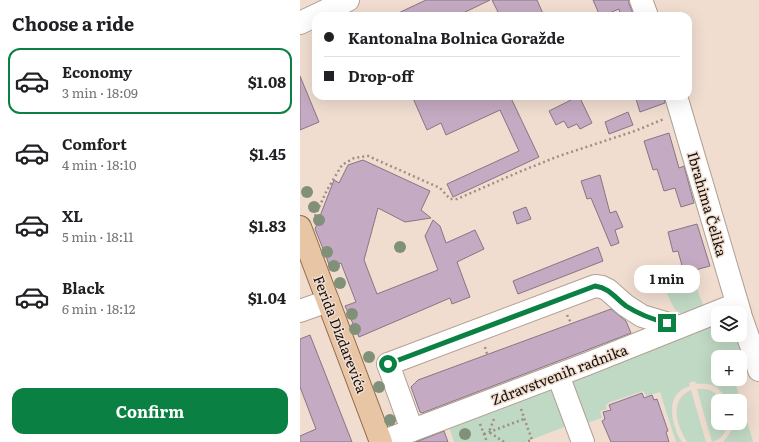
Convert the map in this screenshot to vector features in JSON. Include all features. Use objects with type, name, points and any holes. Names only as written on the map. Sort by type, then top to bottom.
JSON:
[{"type":"main road","name":"Ferida Dizdarevića","points":[[302,233],[381,442]]},
{"type":"street","points":[[323,12],[348,0]]},
{"type":"street","points":[[641,0],[646,12]]},
{"type":"street","points":[[300,23],[312,17]]},
{"type":"street","name":"Ibrahima Čelika","points":[[678,104],[738,306]]},
{"type":"street","points":[[412,430],[388,364],[395,361],[595,286],[608,290],[625,305],[642,316],[679,327]]},
{"type":"street","points":[[300,311],[328,301]]},
{"type":"street","name":"Zdravstvenih radnika","points":[[381,442],[509,394],[679,327],[711,318]]},
{"type":"street","name":"Ibrahima Čelika","points":[[747,334],[759,370]]},
{"type":"street","points":[[558,375],[583,442]]},
{"type":"path","points":[[302,233],[342,165],[354,158],[368,156],[440,188],[450,199],[457,199],[559,156],[635,131],[678,104]]},
{"type":"path","points":[[509,394],[524,419],[532,440],[525,442]]},
{"type":"path","points":[[488,432],[509,394]]},
{"type":"path","points":[[484,434],[524,419]]},
{"type":"path","points":[[488,432],[504,442]]},
{"type":"green space","points":[[694,281],[705,310],[688,317],[675,310],[665,290]]},
{"type":"green space","points":[[711,320],[711,342],[744,342],[751,357],[747,358],[747,350],[711,350],[711,385],[696,384],[695,381],[689,383],[690,386],[679,392],[673,402],[672,409],[674,424],[682,442],[676,442],[660,392],[646,396],[643,391],[608,403],[606,406],[607,409],[600,411],[602,418],[584,424],[567,375]]},
{"type":"green space","points":[[715,386],[736,386],[739,394],[722,394]]},
{"type":"green space","points":[[547,387],[553,390],[567,426],[525,442],[454,442],[448,424]]},
{"type":"green space","points":[[697,389],[705,389],[716,394],[711,394],[711,430],[726,430],[723,435],[712,442]]},
{"type":"green space","points":[[691,390],[706,442],[687,442],[680,429],[677,407],[679,400],[684,394]]},
{"type":"green space","points":[[747,421],[753,441],[723,442],[731,431],[747,430]]},
{"type":"building","points":[[426,0],[490,0],[465,12],[400,12]]},
{"type":"building","points":[[492,0],[537,0],[542,12],[498,12]]},
{"type":"building","points":[[593,0],[629,0],[632,12],[620,12],[619,9],[612,12],[598,12]]},
{"type":"building","points":[[300,76],[319,122],[300,130]]},
{"type":"building","points":[[414,100],[512,100],[539,157],[453,197],[447,184],[519,151],[500,110],[446,135],[441,123],[427,130]]},
{"type":"building","points":[[571,100],[581,100],[592,123],[580,129],[577,124],[568,128],[564,121],[556,125],[549,111]]},
{"type":"building","points":[[636,100],[665,100],[665,103],[640,112]]},
{"type":"building","points":[[628,112],[633,125],[609,134],[605,122]]},
{"type":"building","points":[[669,133],[679,168],[684,166],[694,203],[681,207],[675,188],[664,191],[657,169],[653,170],[644,141]]},
{"type":"building","points":[[363,160],[430,191],[421,210],[431,218],[405,222],[378,208],[364,260],[377,294],[438,270],[425,236],[433,220],[440,226],[446,243],[475,230],[484,249],[457,262],[470,297],[452,304],[450,298],[359,337],[345,306],[356,302],[341,263],[330,268],[315,229],[334,180],[339,183],[348,165]]},
{"type":"building","points":[[600,175],[610,213],[616,211],[623,227],[615,230],[619,243],[611,246],[591,198],[587,199],[581,181]]},
{"type":"building","points":[[526,207],[531,219],[517,224],[513,212]]},
{"type":"building","points":[[697,224],[710,266],[684,273],[678,251],[673,252],[668,232]]},
{"type":"building","points":[[598,247],[603,261],[518,294],[513,281]]},
{"type":"building","points":[[611,309],[626,321],[631,333],[422,413],[420,412],[411,387],[418,380]]},
{"type":"building","points":[[310,335],[352,442],[300,442],[300,436],[316,429],[300,387],[300,339]]},
{"type":"building","points":[[642,393],[644,398],[652,395],[654,400],[657,399],[668,431],[666,432],[669,442],[611,442],[602,421],[605,419],[603,412],[611,410],[609,405]]},
{"type":"building","points":[[444,431],[448,442],[416,442]]},
{"type":"route","points":[[388,364],[595,286],[608,290],[625,305],[642,316],[667,323]]}]
